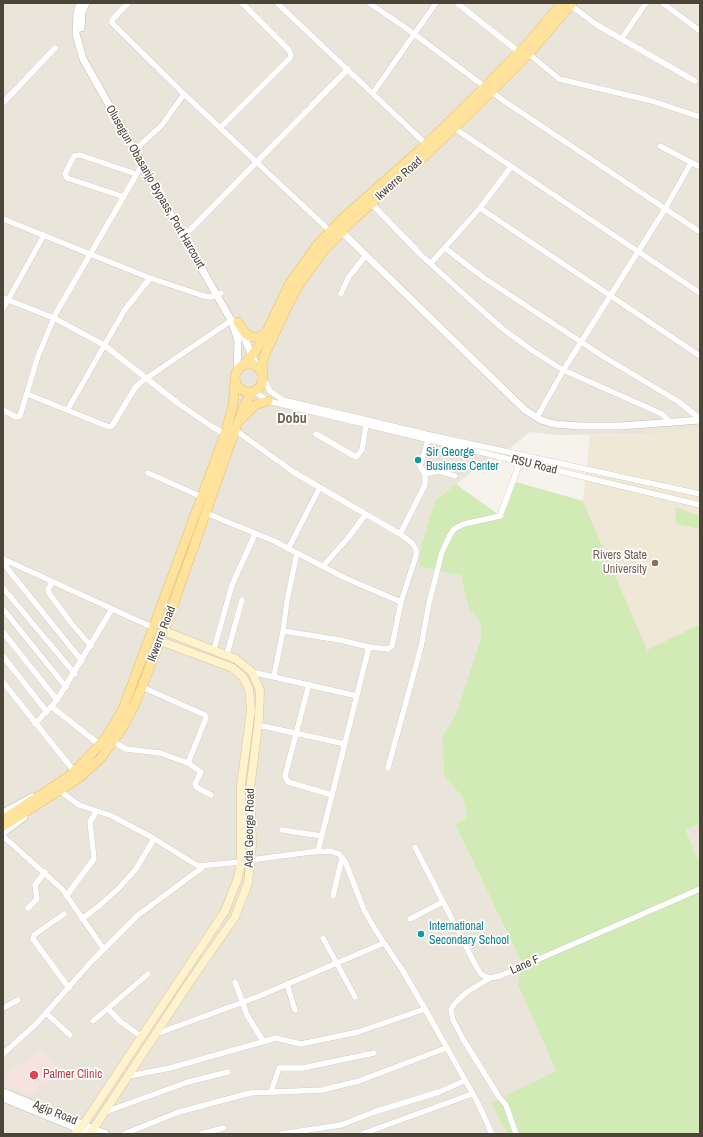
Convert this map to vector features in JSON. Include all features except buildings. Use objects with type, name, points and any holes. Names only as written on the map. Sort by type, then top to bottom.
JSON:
[{"type":"main road","name":"Ikwerre Road","points":[[263,378],[262,365],[265,354],[290,301],[311,267],[341,231],[454,128],[568,4]]},
{"type":"main road","name":"Ikwerre Road","points":[[244,365],[266,333],[290,283],[308,257],[330,231],[489,89]]},
{"type":"main road","points":[[235,321],[245,333],[251,337],[259,338],[266,333]]},
{"type":"main road","points":[[244,365],[256,365],[260,368],[263,378],[260,388],[253,392],[243,391],[235,381],[237,371],[244,365]]},
{"type":"main road","name":"Ikwerre Road","points":[[3,819],[74,771],[100,745],[123,709],[225,434],[233,405],[235,381]]},
{"type":"main road","name":"Ikwerre Road","points":[[3,826],[60,791],[90,768],[114,742],[129,716],[142,688],[164,631],[236,427],[245,404],[253,392]]},
{"type":"main road","points":[[236,427],[246,412],[255,405],[268,401]]},
{"type":"main road","name":"Ada George Road","points":[[91,1133],[155,1034],[235,917],[248,883],[252,844],[250,789],[258,725],[260,690],[252,672],[236,659],[227,654],[164,631]]},
{"type":"main road","name":"Ada George Road","points":[[79,1129],[225,911],[238,878],[241,862],[241,785],[251,710],[249,689],[243,677],[233,668],[160,641]]},
{"type":"street","name":"Olusegun Obasanjo Bypass, Port Harcourt","points":[[80,3],[76,24],[79,51],[87,68],[142,165],[220,294]]},
{"type":"street","name":"Olusegun Obasanjo Bypass, Port Harcourt","points":[[86,3],[81,21],[83,48],[137,148],[187,233],[235,321],[256,365]]},
{"type":"street","points":[[128,3],[112,20],[112,23],[184,94],[330,231]]},
{"type":"street","points":[[220,128],[290,58],[291,55],[289,50],[242,3]]},
{"type":"street","points":[[277,3],[426,144]]},
{"type":"street","points":[[370,3],[489,89],[504,102],[700,232]]},
{"type":"street","points":[[373,93],[436,3]]},
{"type":"street","points":[[457,3],[558,80],[652,101],[700,117]]},
{"type":"street","points":[[622,38],[646,3]]},
{"type":"street","points":[[663,3],[700,31]]},
{"type":"street","points":[[568,4],[597,25],[695,81]]},
{"type":"street","points":[[3,103],[56,48]]},
{"type":"street","points":[[187,233],[348,69]]},
{"type":"street","points":[[137,148],[162,125],[184,94]]},
{"type":"street","points":[[454,128],[700,293]]},
{"type":"street","points":[[660,146],[700,167]]},
{"type":"street","points":[[124,197],[67,178],[65,174],[74,156],[80,155],[136,174]]},
{"type":"street","points":[[537,417],[563,370],[665,209],[691,163]]},
{"type":"street","points":[[3,410],[19,417],[38,356],[54,318],[142,165]]},
{"type":"street","points":[[430,263],[480,208],[511,167]]},
{"type":"street","points":[[371,203],[430,263],[503,328],[563,370],[662,414],[670,423]]},
{"type":"street","points":[[480,208],[610,294],[700,356]]},
{"type":"street","points":[[3,219],[150,278],[204,296],[220,294]]},
{"type":"street","points":[[341,231],[526,410],[537,417],[554,424],[579,426],[621,426],[700,420]]},
{"type":"street","points":[[3,309],[5,299],[44,235]]},
{"type":"street","points":[[445,248],[484,278],[679,402],[700,420]]},
{"type":"street","points":[[341,294],[348,278],[366,255]]},
{"type":"street","points":[[68,410],[124,311],[150,278]]},
{"type":"street","points":[[5,299],[54,318],[104,345],[179,404],[225,434]]},
{"type":"street","name":"Olusegun Obasanjo Bypass, Port Harcourt","points":[[235,321],[238,341],[237,371]]},
{"type":"street","points":[[27,394],[108,427],[112,426],[135,388],[146,378],[235,321]]},
{"type":"street","name":"RSU Road","points":[[263,378],[270,391],[283,400],[520,462],[700,505]]},
{"type":"street","name":"RSU Road","points":[[253,392],[268,401],[366,425],[700,494]]},
{"type":"street","points":[[316,434],[356,457],[362,450],[366,425]]},
{"type":"street","points":[[236,427],[295,472],[400,534],[412,543],[416,549],[416,556],[401,602],[392,646],[388,649],[369,648],[340,640],[283,631]]},
{"type":"street","points":[[400,534],[425,484],[425,474],[420,466],[429,437]]},
{"type":"street","points":[[388,768],[421,647],[429,603],[442,552],[454,529],[464,524],[500,516],[520,462]]},
{"type":"street","points":[[425,474],[438,471],[454,476]]},
{"type":"street","points":[[148,473],[202,497]]},
{"type":"street","points":[[288,549],[320,487]]},
{"type":"street","points":[[206,512],[401,602]]},
{"type":"street","points":[[322,566],[348,538],[366,514]]},
{"type":"street","points":[[214,649],[232,585],[256,534]]},
{"type":"street","points":[[274,676],[283,631],[286,600],[297,553]]},
{"type":"street","points":[[5,560],[154,628]]},
{"type":"street","points":[[5,560],[7,568],[82,661]]},
{"type":"street","points":[[52,582],[48,590],[49,594],[71,623],[92,646]]},
{"type":"street","points":[[3,588],[74,674]]},
{"type":"street","points":[[227,654],[242,600]]},
{"type":"street","points":[[3,608],[66,687]]},
{"type":"street","points":[[35,724],[52,707],[66,687],[92,646],[112,610]]},
{"type":"street","points":[[3,632],[57,700]]},
{"type":"street","points":[[318,851],[369,648]]},
{"type":"street","points":[[3,656],[47,712]]},
{"type":"street","points":[[252,672],[357,696]]},
{"type":"street","points":[[3,682],[74,771]]},
{"type":"street","points":[[309,684],[285,776],[286,780],[332,795]]},
{"type":"street","points":[[142,688],[205,715],[206,718],[188,763]]},
{"type":"street","points":[[52,707],[100,745]]},
{"type":"street","points":[[258,725],[345,744]]},
{"type":"street","points":[[114,742],[126,749],[160,753],[188,763],[200,772],[195,784],[196,787],[211,795]]},
{"type":"street","points":[[60,791],[79,804],[96,812],[112,816],[154,839],[198,866],[203,867],[241,862]]},
{"type":"street","points":[[3,813],[19,803],[45,792]]},
{"type":"street","points":[[3,833],[37,806]]},
{"type":"street","points":[[67,895],[94,859],[90,822],[96,812]]},
{"type":"street","points":[[282,830],[322,836]]},
{"type":"street","points":[[3,836],[54,880],[67,895],[103,948]]},
{"type":"street","points":[[82,919],[118,889],[136,869],[154,839]]},
{"type":"street","points":[[415,847],[477,968],[482,974],[490,978]]},
{"type":"street","points":[[250,860],[318,851],[330,851],[342,858],[349,869],[364,910],[403,971],[425,1009],[472,1094],[492,1134]]},
{"type":"street","points":[[333,896],[342,858]]},
{"type":"street","points":[[3,1054],[46,1014],[103,948],[138,915],[203,867]]},
{"type":"street","points":[[28,908],[37,899],[35,885],[45,872]]},
{"type":"street","name":"Lane F","points":[[516,1134],[506,1105],[499,1097],[453,1020],[451,1009],[456,1002],[467,992],[490,978],[500,976],[700,889]]},
{"type":"street","points":[[410,919],[443,902]]},
{"type":"street","points":[[64,914],[34,935],[33,939],[69,988]]},
{"type":"street","points":[[323,938],[355,997]]},
{"type":"street","points":[[155,1034],[242,1002],[384,943]]},
{"type":"street","points":[[93,1021],[148,974]]},
{"type":"street","points":[[235,982],[253,1026],[263,1041]]},
{"type":"street","points":[[287,984],[295,1010]]},
{"type":"street","points":[[3,1008],[18,1000]]},
{"type":"street","points":[[108,1009],[121,1022],[142,1037]]},
{"type":"street","points":[[129,1076],[170,1068],[276,1038],[301,1044],[358,1032],[425,1009]]},
{"type":"street","points":[[46,1014],[70,1035]]},
{"type":"street","points":[[124,1134],[179,1112],[250,1093],[292,1092],[329,1088],[359,1081],[446,1048]]},
{"type":"street","points":[[271,1092],[279,1068],[304,1068],[374,1053]]},
{"type":"street","points":[[105,1112],[175,1086],[228,1072]]},
{"type":"street","points":[[281,1134],[341,1124],[439,1092],[464,1081]]},
{"type":"street","name":"Agip Road","points":[[3,1092],[79,1129]]},
{"type":"street","points":[[362,1134],[472,1094]]},
{"type":"street","name":"Agip Road","points":[[3,1098],[79,1129],[91,1133],[106,1134]]},
{"type":"street","points":[[201,1134],[223,1128]]},
{"type":"shaded area","points":[[3,3],[700,3],[700,429],[652,434],[557,435],[530,432],[495,460],[489,458],[435,501],[419,566],[461,576],[469,610],[480,621],[481,638],[456,714],[442,737],[444,775],[463,798],[467,817],[455,824],[521,961],[518,985],[556,1071],[492,1103],[507,1134],[3,1134]]},
{"type":"shaded area","name":"Rivers State University","points":[[700,429],[700,624],[647,651],[583,501],[590,435],[652,434]]},
{"type":"shaded area","points":[[700,823],[700,864],[686,829]]},
{"type":"shaded area","name":"Palmer Clinic","points":[[40,1051],[55,1065],[68,1070],[30,1095],[3,1084],[3,1080],[12,1070]]},
{"type":"green space","points":[[516,482],[583,501],[647,650],[700,624],[700,823],[686,830],[700,864],[700,1134],[507,1134],[491,1103],[556,1071],[518,985],[521,961],[455,824],[467,817],[463,798],[444,775],[442,737],[456,714],[481,638],[480,621],[469,610],[461,576],[419,566],[421,547],[435,501],[456,484],[503,518]]},
{"type":"green space","points":[[675,507],[700,516],[700,529],[676,524]]},
{"type":"place","name":"Sir George Business Center","points":[[418,460]]},
{"type":"place","name":"Rivers State University","points":[[655,563]]},
{"type":"place","name":"International Secondary School","points":[[421,934]]},
{"type":"place","name":"Palmer Clinic","points":[[34,1075]]},
{"type":"district","name":"Dobu","points":[[292,419]]}]
